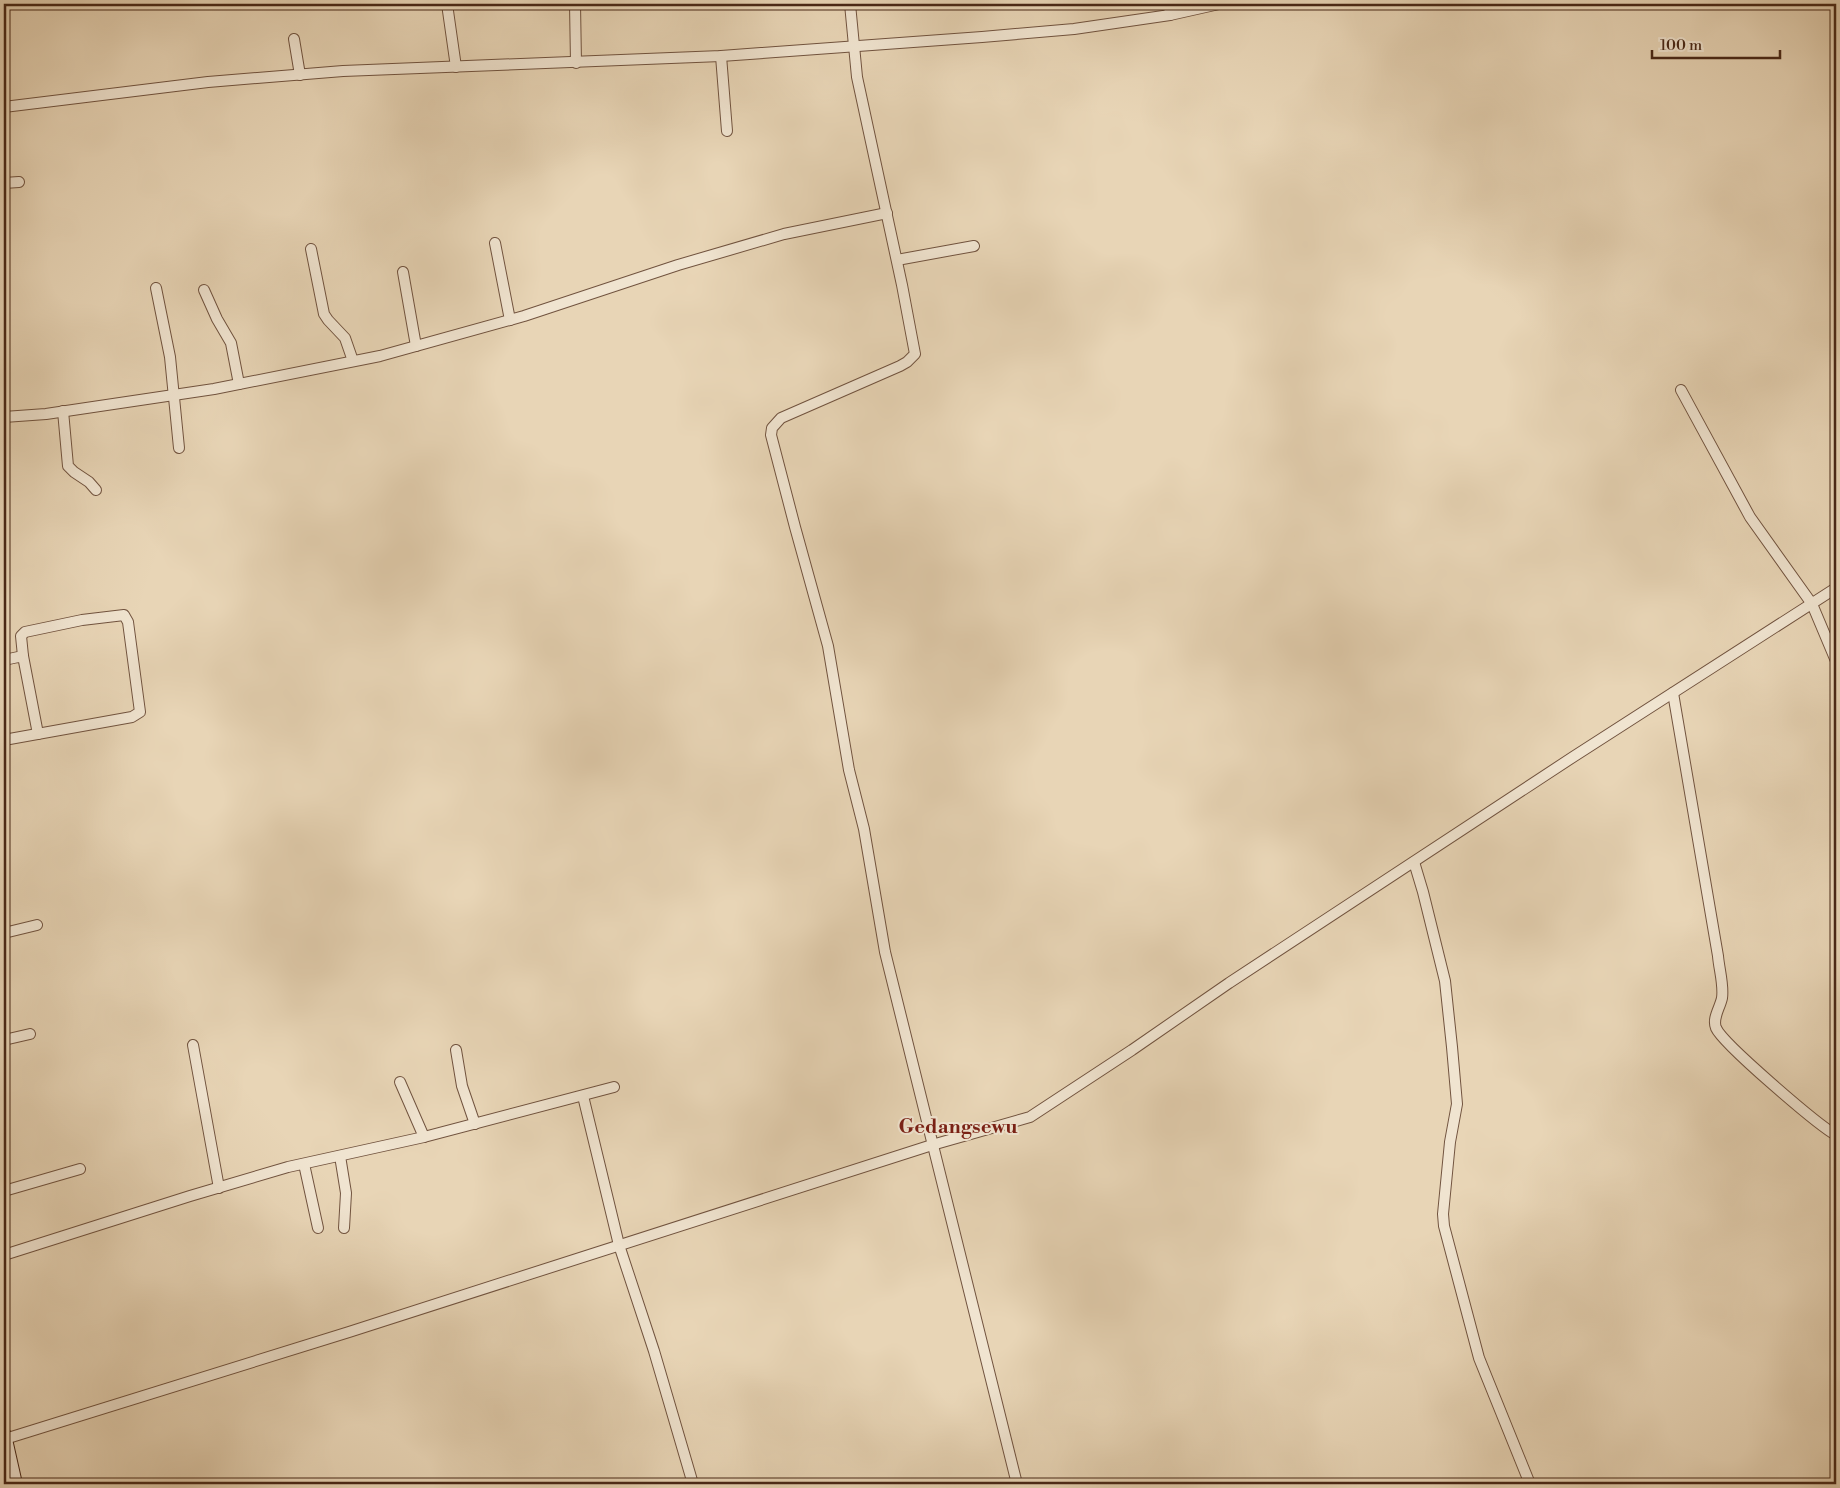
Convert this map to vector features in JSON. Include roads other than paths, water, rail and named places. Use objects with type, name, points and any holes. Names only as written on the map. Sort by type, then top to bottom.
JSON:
[{"type":"main road","points":[[4,1437],[15,1484]]},
{"type":"street","points":[[447,4],[456,67]]},
{"type":"street","points":[[575,4],[576,63]]},
{"type":"street","points":[[850,4],[857,77],[897,260],[915,354],[900,366],[781,418],[772,428],[772,434],[795,527],[828,646],[849,770],[864,829],[885,952],[1017,1484]]},
{"type":"street","points":[[1168,4],[1170,15]]},
{"type":"street","points":[[4,107],[208,82],[343,71],[576,63],[854,48],[1074,29],[1170,15],[1219,4]]},
{"type":"street","points":[[294,39],[300,75]]},
{"type":"street","points":[[721,56],[727,131]]},
{"type":"street","points":[[4,183],[19,182]]},
{"type":"street","points":[[4,417],[63,411],[173,395],[380,356],[510,320],[784,234],[887,213]]},
{"type":"street","points":[[496,243],[510,320]]},
{"type":"street","points":[[897,260],[974,246]]},
{"type":"street","points":[[311,249],[324,314],[345,338],[353,361]]},
{"type":"street","points":[[403,272],[416,346]]},
{"type":"street","points":[[156,288],[170,357],[180,448]]},
{"type":"street","points":[[204,290],[231,344],[239,384]]},
{"type":"street","points":[[1680,390],[1750,517],[1812,604],[1836,661]]},
{"type":"street","points":[[63,411],[68,466],[89,482],[96,490]]},
{"type":"street","points":[[4,1437],[165,1390],[932,1145],[1030,1117],[1229,983],[1572,757],[1836,588]]},
{"type":"street","points":[[4,740],[38,734],[132,717],[139,713],[140,708],[127,619],[121,615],[82,620],[25,632],[21,636],[38,734]]},
{"type":"street","points":[[4,660],[24,656]]},
{"type":"street","points":[[1672,693],[1718,956],[1722,996],[1716,1015],[1716,1029],[1751,1064],[1820,1124],[1836,1135]]},
{"type":"street","points":[[1414,862],[1445,982],[1457,1104],[1450,1142],[1443,1214],[1444,1226],[1479,1358],[1530,1484]]},
{"type":"street","points":[[4,933],[37,925]]},
{"type":"street","points":[[4,1040],[30,1034]]},
{"type":"street","points":[[193,1045],[219,1188]]},
{"type":"street","points":[[456,1050],[462,1086],[475,1124]]},
{"type":"street","points":[[400,1082],[424,1137]]},
{"type":"street","points":[[4,1255],[219,1188],[304,1164],[424,1137],[503,1115],[614,1088]]},
{"type":"street","points":[[583,1096],[619,1245],[654,1351],[693,1484]]},
{"type":"street","points":[[340,1156],[346,1193],[344,1228]]},
{"type":"street","points":[[304,1164],[318,1228]]},
{"type":"street","points":[[4,1192],[80,1169]]},
{"type":"street","points":[[1637,1484],[1648,1484]]},
{"type":"district","name":"Gedangsewu","points":[[958,1126]]}]
